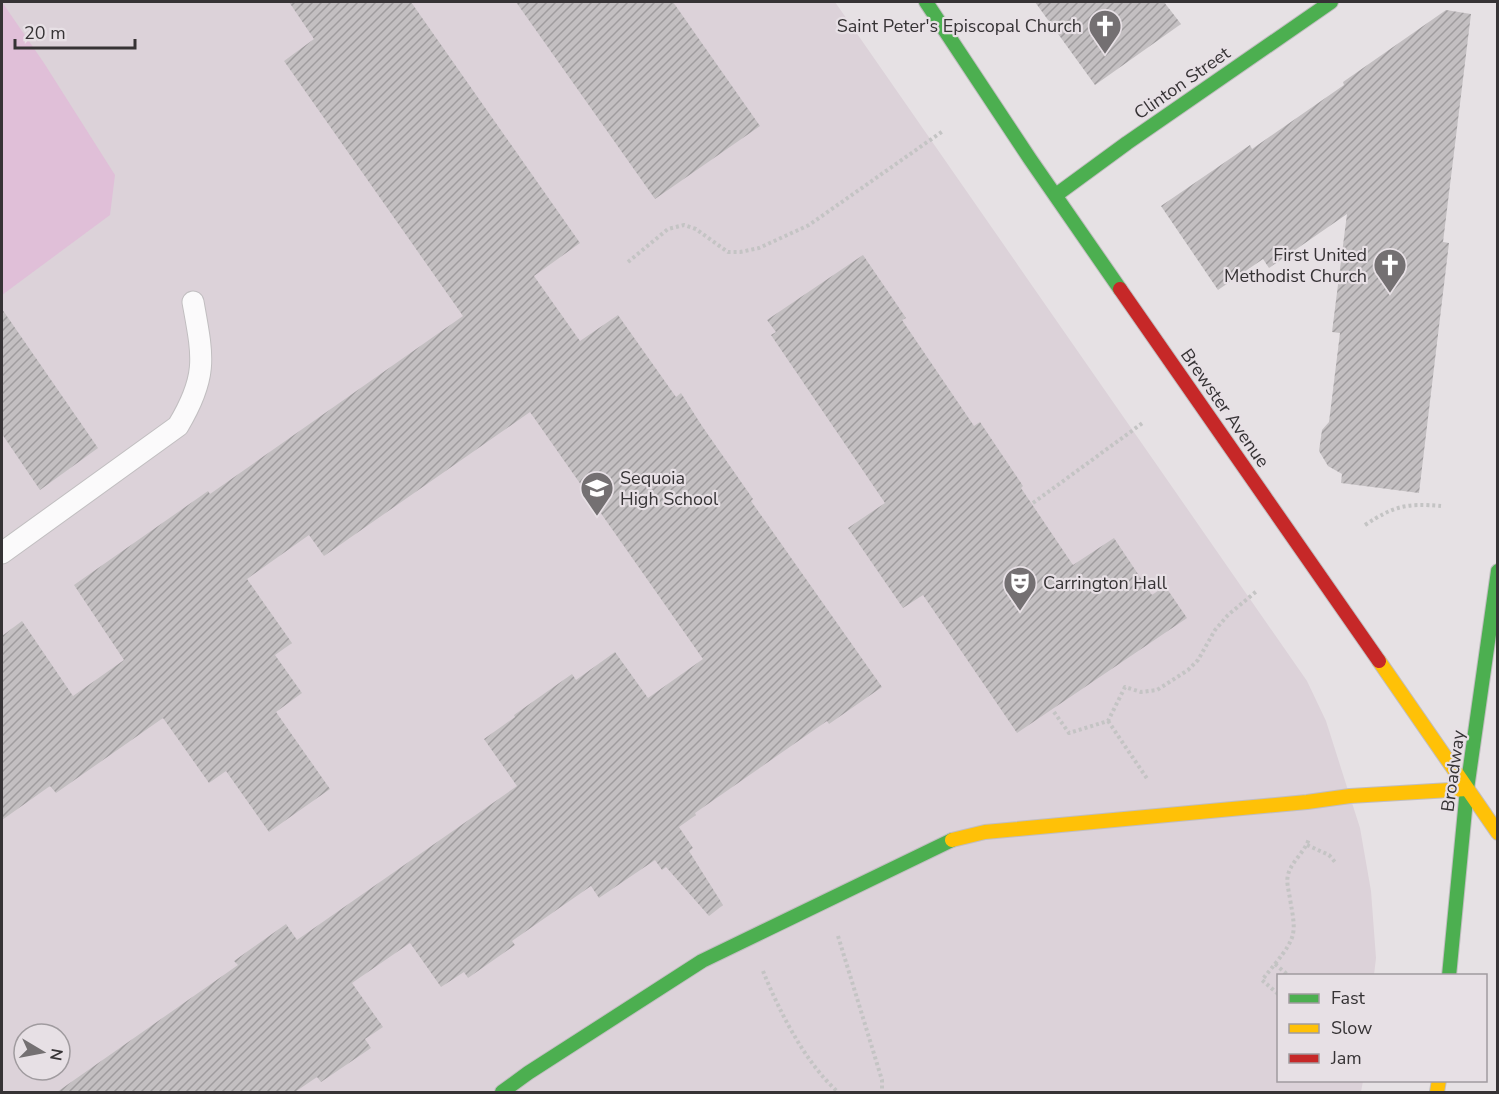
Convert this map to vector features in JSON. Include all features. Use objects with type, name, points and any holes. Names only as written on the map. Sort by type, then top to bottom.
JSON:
[{"type":"street","name":"Brewster Avenue","points":[[926,2],[1056,195],[1497,833]]},
{"type":"street","name":"Clinton Street","points":[[1056,195],[1331,2]]},
{"type":"street","name":"Broadway","points":[[1449,974],[1467,789],[1497,571]]},
{"type":"street","points":[[502,1092],[528,1072],[702,962],[947,841],[985,832],[1350,796],[1467,789]]},
{"type":"lane","points":[[2,553],[178,426],[197,387],[202,365],[202,350],[194,302]]},
{"type":"path","points":[[628,262],[668,229],[684,225],[696,229],[728,252],[759,248],[809,225],[943,131]]},
{"type":"path","points":[[1033,503],[1144,422]]},
{"type":"path","points":[[1365,525],[1384,513],[1406,505],[1441,506]]},
{"type":"path","points":[[1054,712],[1069,733],[1108,721],[1125,687],[1141,692],[1157,690],[1188,670],[1198,660],[1215,630],[1228,615],[1258,590]]},
{"type":"path","points":[[1108,721],[1152,786]]},
{"type":"path","points":[[1277,993],[1262,980],[1293,939],[1294,923],[1287,882],[1292,866],[1307,845],[1310,836],[1307,802]]},
{"type":"path","points":[[1307,845],[1329,855],[1335,862]]},
{"type":"path","points":[[827,901],[882,1080],[882,1092]]},
{"type":"path","points":[[750,938],[772,993],[814,1068],[838,1092]]},
{"type":"path","points":[[1275,964],[1288,974]]},
{"type":"shaded area","name":"Sequoia High School","points":[[2,2],[835,2],[1307,681],[1326,721],[1360,828],[1371,891],[1376,958],[1374,974],[1277,974],[1277,1082],[1363,1082],[1361,1092],[2,1092]]},
{"type":"shaded area","points":[[2,2],[44,63],[115,175],[110,215],[2,295]]},
{"type":"building","points":[[289,2],[411,2],[580,243],[534,276],[580,341],[618,315],[676,397],[681,393],[753,499],[751,501],[882,687],[829,724],[827,721],[695,813],[696,815],[679,827],[693,848],[689,851],[723,905],[709,916],[666,867],[662,870],[655,860],[599,898],[591,886],[512,941],[515,945],[468,978],[464,972],[441,987],[410,943],[352,983],[383,1027],[365,1039],[371,1048],[321,1082],[317,1077],[295,1092],[57,1092],[238,965],[234,961],[286,924],[297,940],[517,786],[484,739],[572,674],[576,680],[615,652],[648,698],[703,659],[530,412],[324,556],[309,535],[247,579],[292,643],[275,655],[302,693],[276,712],[330,789],[269,832],[226,771],[209,783],[163,718],[56,793],[50,786],[2,820],[2,636],[22,621],[73,696],[124,660],[74,585],[208,491],[210,494],[463,316],[284,61],[314,39]]},
{"type":"building","points":[[516,2],[673,2],[760,126],[655,199]]},
{"type":"building","name":"Saint Peter's Episcopal Church","points":[[1035,2],[1164,2],[1181,24],[1095,85]]},
{"type":"building","points":[[1446,10],[1471,14],[1443,242],[1449,243],[1419,493],[1341,483],[1342,474],[1328,466],[1319,451],[1322,430],[1329,422],[1340,333],[1332,332],[1347,214],[1269,268],[1263,259],[1218,290],[1161,206],[1250,145],[1252,149]]},
{"type":"building","points":[[863,255],[906,318],[902,320],[974,426],[980,422],[1073,565],[1114,538],[1152,595],[1165,586],[1187,618],[1017,733],[923,595],[903,608],[848,528],[885,503],[771,335],[776,332],[767,320]]},
{"type":"building","points":[[2,309],[98,448],[40,490],[2,434]]},
{"type":"traffic: fast","points":[[926,2],[1120,289]]},
{"type":"traffic: fast","points":[[1056,195],[1331,2]]},
{"type":"traffic: fast","points":[[1449,974],[1467,789],[1498,571]]},
{"type":"traffic: fast","points":[[502,1092],[702,961],[952,840]]},
{"type":"traffic: slow","points":[[1379,661],[1498,833]]},
{"type":"traffic: slow","points":[[952,840],[985,832],[1350,796],[1467,789]]},
{"type":"traffic: slow","points":[[1437,1092],[1439,1082]]},
{"type":"traffic: jam","points":[[1120,289],[1379,661]]},
{"type":"place","name":"Saint Peter's Episcopal Church","points":[[1105,55]]},
{"type":"place","name":"First United Methodist Church","points":[[1390,294]]},
{"type":"place","name":"Sequoia High School","points":[[597,517]]},
{"type":"place","name":"Carrington Hall","points":[[1020,612]]}]
